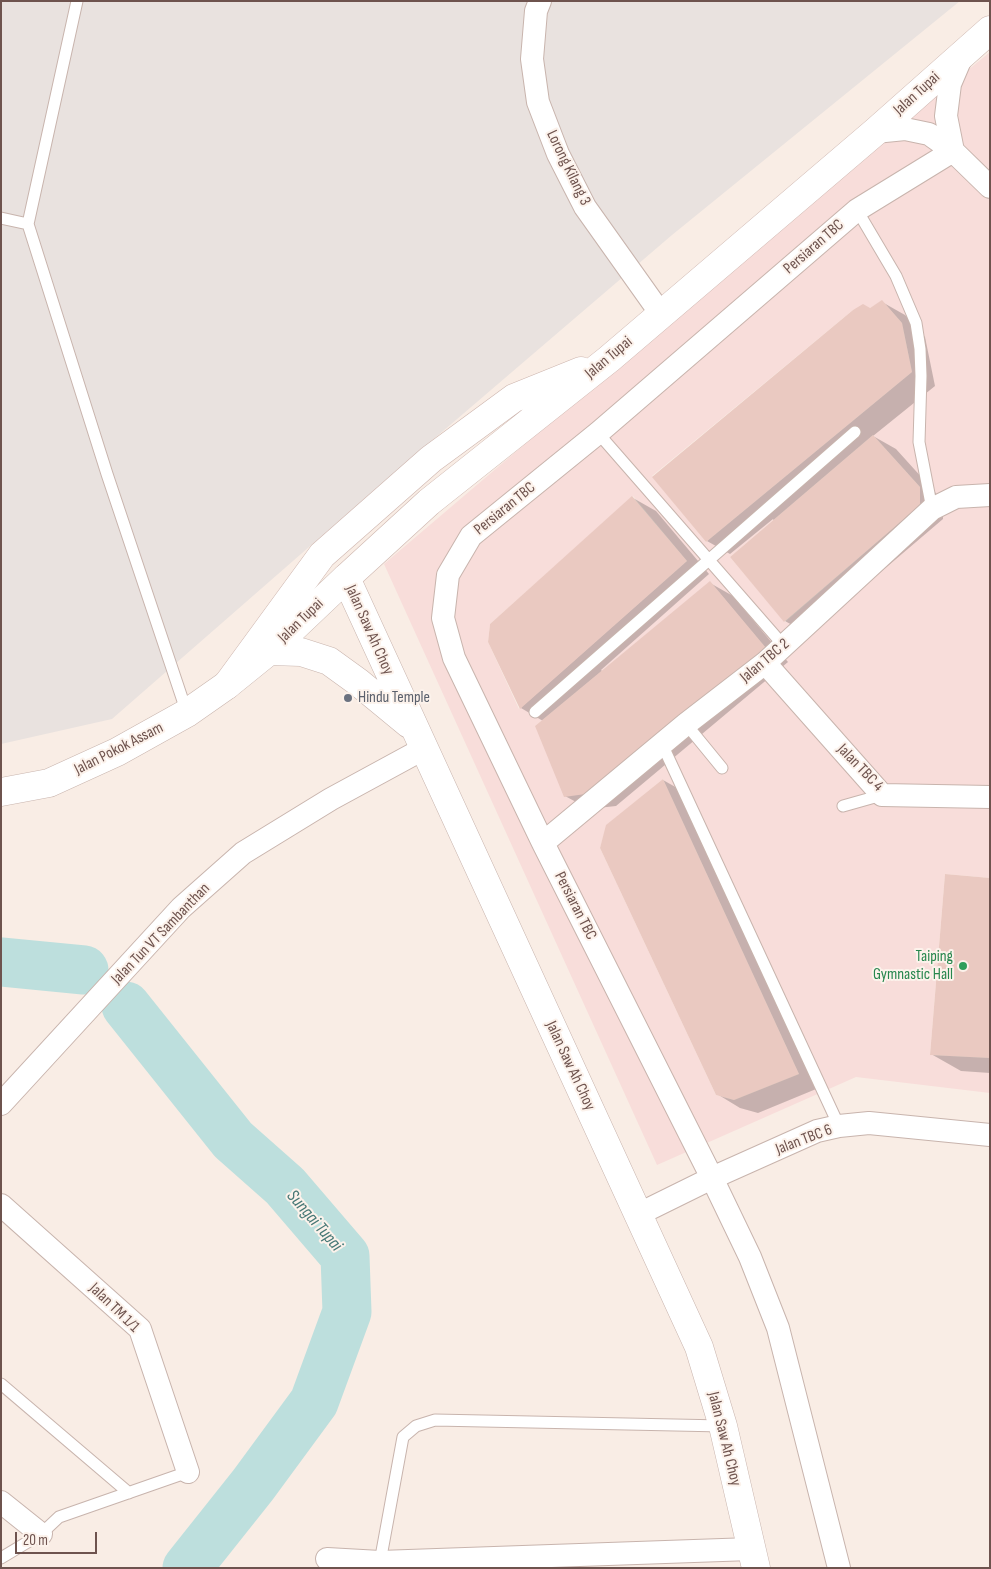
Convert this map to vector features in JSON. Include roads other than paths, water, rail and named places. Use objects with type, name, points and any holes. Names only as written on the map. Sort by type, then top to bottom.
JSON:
[{"type":"street","name":"Lorong Kilang 3","points":[[540,1],[536,11],[532,59],[538,102],[558,154],[585,207],[662,314]]},
{"type":"street","name":"Jalan Tupai","points":[[227,685],[269,651],[430,502],[609,360],[875,132],[990,30]]},
{"type":"street","points":[[953,151],[946,116],[950,84],[963,53]]},
{"type":"street","points":[[875,132],[905,129],[929,134],[953,151],[990,187]]},
{"type":"street","name":"Persiaran TBC","points":[[839,1568],[778,1328],[750,1257],[712,1178],[542,843],[454,658],[443,618],[448,575],[471,536],[598,433],[857,210],[953,151]]},
{"type":"street","points":[[227,685],[322,555],[431,459],[514,398],[609,360]]},
{"type":"street","name":"Jalan TBC 2","points":[[542,843],[686,724],[765,663],[932,509],[956,497],[990,495]]},
{"type":"street","name":"Jalan Saw Ah Choy","points":[[346,578],[699,1347],[723,1426],[753,1558]]},
{"type":"street","points":[[269,651],[301,652],[329,662],[358,682],[419,738]]},
{"type":"street","name":"Jalan TBC 4","points":[[765,663],[882,795],[990,797]]},
{"type":"street","name":"Jalan Pokok Assam","points":[[1,792],[49,782],[118,752],[188,713],[227,685]]},
{"type":"street","name":"Jalan Tun VT Sambanthan","points":[[1,1104],[181,908],[243,853],[331,799],[419,738]]},
{"type":"street","name":"Jalan TBC 6","points":[[639,1214],[712,1178],[816,1131],[839,1126],[869,1123],[990,1135]]},
{"type":"street","name":"Jalan TM 1/1","points":[[1,1205],[140,1329],[188,1472]]},
{"type":"street","points":[[1,1502],[41,1534]]},
{"type":"street","points":[[327,1558],[426,1564],[753,1558]]},
{"type":"lane","points":[[76,1],[28,224],[107,474],[188,713]]},
{"type":"lane","points":[[857,210],[896,276],[916,323],[920,349],[919,442],[932,509]]},
{"type":"lane","points":[[1,218],[28,224]]},
{"type":"lane","points":[[535,712],[856,432]]},
{"type":"lane","points":[[598,433],[784,646]]},
{"type":"lane","points":[[686,724],[722,768]]},
{"type":"lane","points":[[662,744],[839,1126]]},
{"type":"lane","points":[[843,806],[882,795]]},
{"type":"lane","points":[[1,1384],[129,1493]]},
{"type":"lane","points":[[380,1562],[403,1438],[416,1426],[435,1420],[723,1426]]},
{"type":"lane","points":[[1,1558],[41,1534],[59,1517],[188,1472]]},
{"type":"waterway","name":"Sungai Tupai","points":[[1,962],[84,970]]},
{"type":"waterway","name":"Sungai Tupai","points":[[126,1006],[233,1140],[285,1186],[345,1256],[347,1312],[314,1402],[253,1485],[187,1568]]},
{"type":"place","name":"Hindu Temple","points":[[348,698]]},
{"type":"place","name":"Taiping Gymnastic Hall","points":[[963,966]]}]
